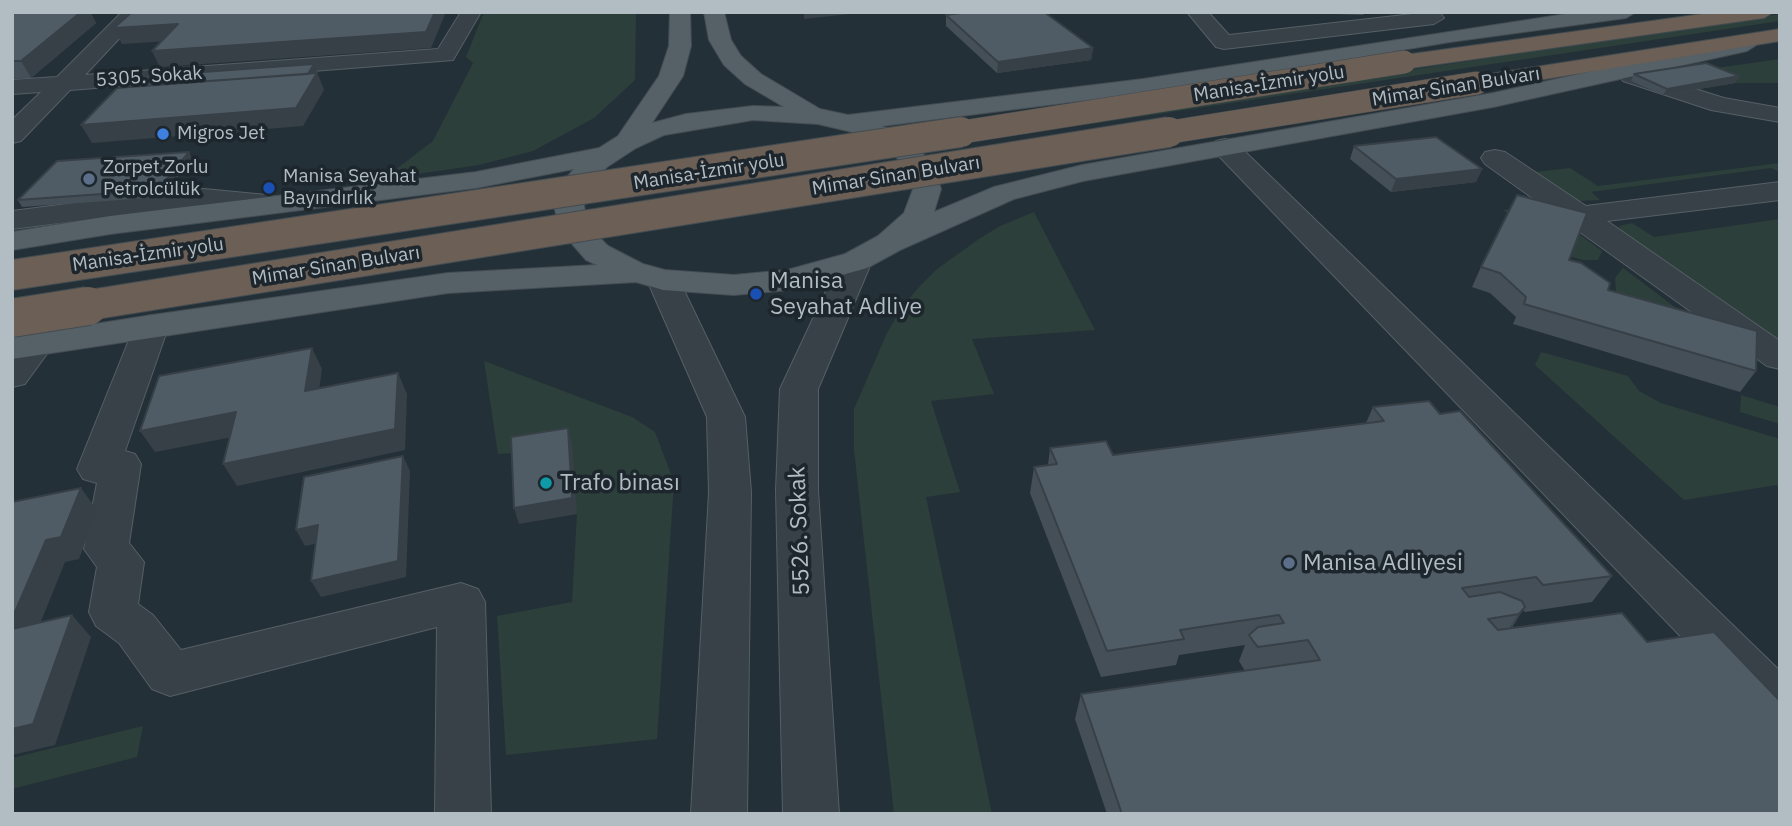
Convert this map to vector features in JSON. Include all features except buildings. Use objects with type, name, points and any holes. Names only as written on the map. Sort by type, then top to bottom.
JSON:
[{"type":"highway","points":[[1474,51],[1695,12]]},
{"type":"highway","name":"Mimar Sinan Bulvarı","points":[[1404,62],[1764,12]]},
{"type":"highway","name":"Mimar Sinan Bulvarı","points":[[12,318],[1780,36]]},
{"type":"highway","name":"Manisa-İzmir yolu","points":[[12,275],[756,165],[1404,62]]},
{"type":"main road","points":[[652,277],[597,253],[575,230],[569,206],[577,182],[617,148],[671,76],[680,46],[680,12]]},
{"type":"main road","points":[[714,12],[720,40],[732,60],[764,86],[818,116]]},
{"type":"main road","points":[[847,123],[1143,86],[1450,36],[1626,12]]},
{"type":"main road","points":[[24,346],[448,283],[652,277],[734,285],[789,280],[873,252],[1004,193],[1082,173],[1493,100],[1780,36]]},
{"type":"main road","points":[[12,241],[267,204],[476,180],[617,148],[665,127],[719,116],[753,113],[818,116],[847,123],[896,142],[919,164],[927,189],[918,217],[873,252]]},
{"type":"street","points":[[12,135],[134,12]]},
{"type":"street","name":"5305. Sokak","points":[[12,87],[445,55],[471,12]]},
{"type":"street","points":[[1196,12],[1224,42],[1430,15]]},
{"type":"street","points":[[1658,63],[1666,72],[1689,83],[1736,99],[1780,99]]},
{"type":"street","points":[[1611,73],[1638,77],[1720,105],[1779,115]]},
{"type":"street","points":[[1755,100],[1779,115]]},
{"type":"street","points":[[1225,147],[1780,705]]},
{"type":"street","points":[[1495,158],[1780,358]]},
{"type":"street","points":[[1580,216],[1780,191]]},
{"type":"street","points":[[12,220],[193,197],[267,204]]},
{"type":"street","name":"5526. Sokak","points":[[810,814],[797,490],[799,389],[873,252]]},
{"type":"street","points":[[652,277],[726,417],[730,492],[719,814]]},
{"type":"street","points":[[152,325],[98,469],[121,464],[106,549],[121,562],[113,612],[136,629],[170,674],[461,602],[463,814]]},
{"type":"street","points":[[12,376],[24,346]]},
{"type":"green space","points":[[484,12],[636,12],[635,80],[594,118],[533,151],[479,165],[383,179],[433,141],[473,63],[466,57]]},
{"type":"green space","points":[[1780,14],[1780,21],[991,139],[1396,72]]},
{"type":"green space","points":[[1780,59],[1780,83],[1735,83],[1702,70]]},
{"type":"green space","points":[[1780,163],[1780,172],[1771,168],[1591,192],[1600,200],[1578,201],[1535,172],[1570,168],[1598,186]]},
{"type":"green space","points":[[1541,206],[1602,251],[1598,260],[1568,256],[1503,210]]},
{"type":"green space","points":[[1034,212],[1095,330],[972,339],[994,394],[931,401],[960,492],[926,497],[992,814],[894,814],[854,450],[854,409],[887,333],[902,307],[920,286],[937,269],[979,239],[1000,226]]},
{"type":"green space","points":[[1780,219],[1780,345],[1621,231],[1619,226],[1632,223],[1654,237]]},
{"type":"green space","points":[[1623,268],[1708,332],[1616,292],[1615,278]]},
{"type":"green space","points":[[1541,352],[1628,376],[1639,391],[1661,403],[1780,439],[1780,487],[1777,485],[1684,500],[1535,365]]},
{"type":"green space","points":[[484,361],[632,417],[655,432],[674,482],[657,739],[506,755],[497,616],[572,602],[577,514],[516,453],[498,454]]},
{"type":"green space","points":[[1741,395],[1780,407],[1780,424],[1740,412]]},
{"type":"green space","points":[[143,726],[137,757],[12,789],[12,758]]},
{"type":"place","name":"Migros Jet","points":[[163,134]]},
{"type":"place","name":"Zorpet Zorlu Petrolcülük","points":[[89,179]]},
{"type":"place","name":"Manisa Seyahat Bayındırlık","points":[[269,188]]},
{"type":"place","name":"Manisa Seyahat Adliye","points":[[756,294]]},
{"type":"place","name":"Trafo binası","points":[[546,483]]},
{"type":"place","name":"Manisa Adliyesi","points":[[1289,563]]}]
